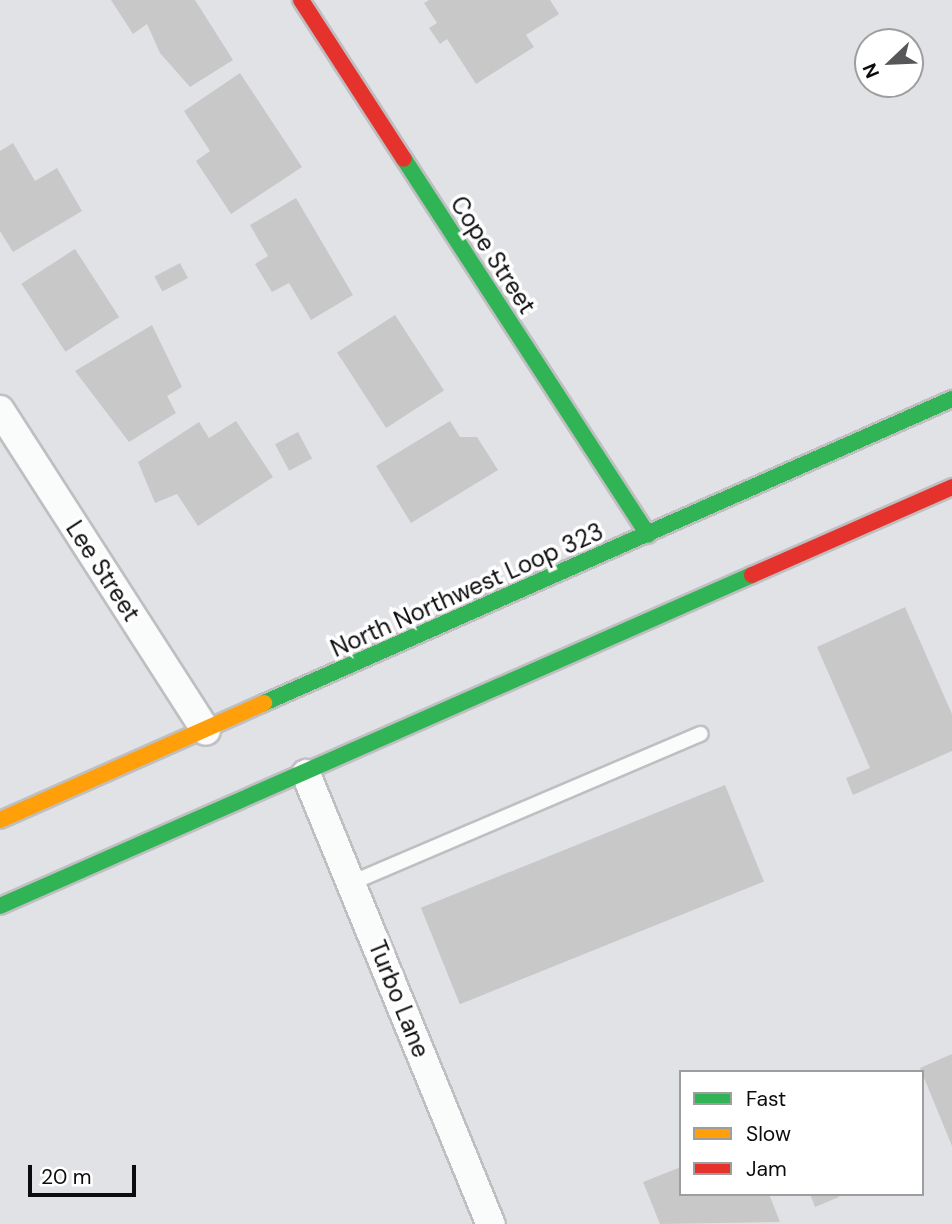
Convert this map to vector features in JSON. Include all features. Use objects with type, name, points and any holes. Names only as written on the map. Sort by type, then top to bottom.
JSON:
[{"type":"main road","name":"Cope Street","points":[[301,0],[648,535]]},
{"type":"main road","name":"North Northwest Loop 323","points":[[0,820],[952,399]]},
{"type":"main road","points":[[0,906],[306,774],[952,487]]},
{"type":"street","name":"Lee Street","points":[[0,410],[206,731]]},
{"type":"street","name":"Turbo Lane","points":[[306,774],[491,1224]]},
{"type":"lane","points":[[351,883],[701,734]]},
{"type":"building","points":[[111,0],[195,0],[233,60],[190,87],[160,53],[147,24],[133,34]]},
{"type":"building","points":[[429,0],[550,0],[559,14],[526,35],[534,47],[476,84],[447,39],[440,44],[429,28],[437,23],[424,3]]},
{"type":"building","points":[[240,73],[302,167],[231,214],[196,161],[210,151],[184,111]]},
{"type":"building","points":[[13,143],[35,181],[57,168],[82,211],[13,252],[0,231],[0,151]]},
{"type":"building","points":[[296,198],[353,295],[311,320],[289,283],[272,292],[255,264],[268,256],[250,225]]},
{"type":"building","points":[[75,249],[119,317],[65,352],[21,284]]},
{"type":"building","points":[[180,263],[188,278],[162,292],[154,277]]},
{"type":"building","points":[[395,315],[444,390],[386,428],[337,353]]},
{"type":"building","points":[[152,325],[182,387],[167,396],[176,413],[129,442],[75,371]]},
{"type":"building","points":[[236,421],[273,477],[198,526],[177,494],[155,503],[138,462],[199,422],[209,438]]},
{"type":"building","points":[[450,421],[460,437],[477,437],[498,470],[411,523],[376,466]]},
{"type":"building","points":[[298,432],[312,458],[289,471],[275,444]]},
{"type":"building","points":[[905,607],[952,714],[952,751],[853,795],[846,778],[870,768],[817,647]]},
{"type":"building","points":[[725,785],[764,881],[460,1004],[421,908]]},
{"type":"building","points":[[952,1054],[952,1146],[924,1078],[924,1070],[920,1068]]},
{"type":"building","points":[[679,1168],[679,1196],[770,1196],[780,1222],[660,1224],[643,1182]]},
{"type":"building","points":[[811,1196],[839,1196],[839,1197],[815,1207]]},
{"type":"traffic: fast","points":[[404,159],[648,535]]},
{"type":"traffic: fast","points":[[264,703],[952,399]]},
{"type":"traffic: fast","points":[[0,906],[752,575]]},
{"type":"traffic: slow","points":[[0,820],[264,703]]},
{"type":"traffic: jam","points":[[301,0],[404,159]]},
{"type":"traffic: jam","points":[[752,575],[952,487]]}]
